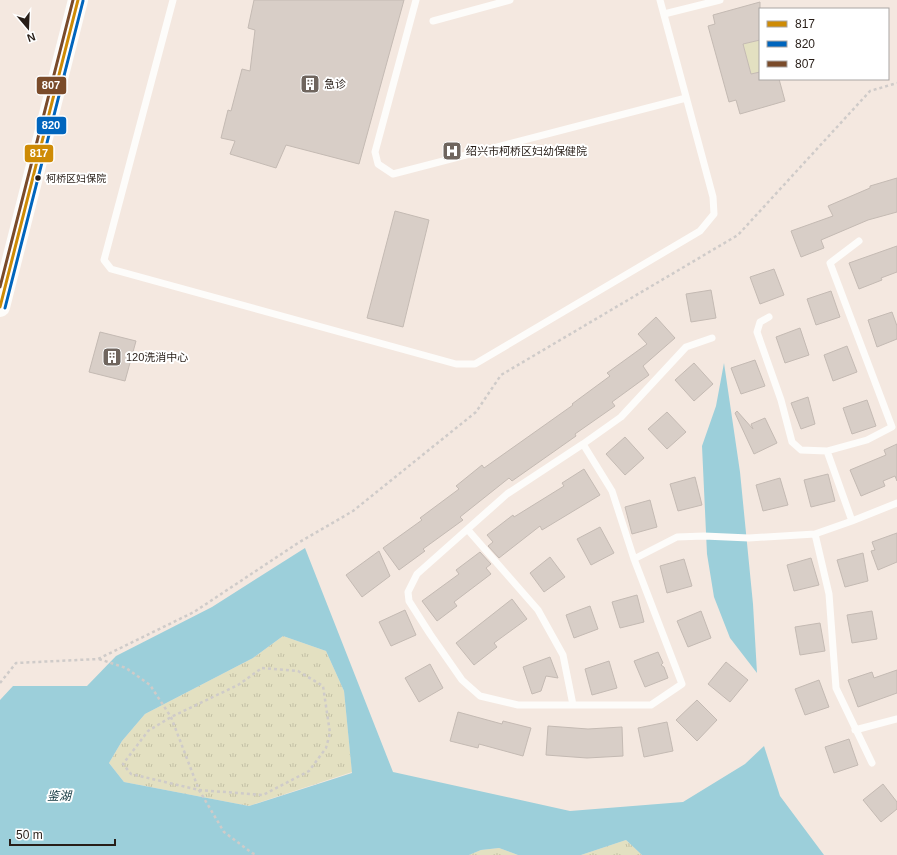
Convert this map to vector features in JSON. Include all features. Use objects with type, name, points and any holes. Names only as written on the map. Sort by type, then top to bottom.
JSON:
[{"type":"street","points":[[0,307],[78,0]]},
{"type":"lane","points":[[173,0],[104,260],[112,269],[456,364],[475,364],[700,231],[714,214],[713,197],[660,0]]},
{"type":"lane","points":[[416,0],[374,152],[378,164],[394,174],[686,98]]},
{"type":"lane","points":[[433,21],[510,0]]},
{"type":"lane","points":[[664,14],[720,0]]},
{"type":"lane","points":[[769,317],[760,322],[757,332],[781,400],[792,442],[801,450],[827,452],[868,440],[892,427],[830,263],[859,242]]},
{"type":"lane","points":[[583,444],[612,491],[634,559],[682,684],[651,705],[518,705],[480,696],[462,680],[409,601],[408,592],[417,574],[508,494],[621,417],[686,347],[712,338]]},
{"type":"lane","points":[[827,452],[852,521]]},
{"type":"lane","points":[[634,559],[677,537],[704,536],[749,538],[814,534],[897,503]]},
{"type":"lane","points":[[468,530],[538,610],[563,655],[573,705]]},
{"type":"lane","points":[[814,534],[829,594],[836,688],[872,763]]},
{"type":"lane","points":[[855,730],[897,719]]},
{"type":"path","points":[[98,659],[194,612],[298,543],[353,511],[476,412],[501,375],[738,235],[870,91],[897,83]]},
{"type":"path","points":[[0,683],[16,663],[98,659],[126,668],[150,685],[171,717],[199,790],[224,832],[252,853],[257,855]]},
{"type":"path","points":[[262,668],[298,671],[323,686],[330,733],[326,748],[309,771],[263,795],[199,790],[131,774],[123,764],[148,731],[171,717],[238,686],[262,668]]},
{"type":"green space","points":[[759,40],[759,72],[751,74],[743,44]]},
{"type":"green space","points":[[283,636],[326,651],[344,691],[352,772],[249,806],[124,782],[109,763],[122,741],[145,714],[253,658]]},
{"type":"green space","points":[[626,840],[642,855],[581,855]]},
{"type":"green space","points":[[499,848],[518,855],[469,855],[481,850]]},
{"type":"water","points":[[724,363],[740,472],[753,604],[757,673],[730,638],[714,597],[707,554],[702,446],[716,406]]},
{"type":"water","name":"鉴湖","points":[[305,548],[393,772],[570,811],[683,802],[745,764],[764,746],[780,796],[824,855],[642,855],[626,840],[581,855],[518,855],[499,848],[481,850],[469,855],[0,855],[0,700],[13,686],[87,686],[116,656],[212,607]],"holes":[[[283,636],[326,651],[344,691],[352,773],[249,806],[124,782],[109,763],[122,741],[145,714],[253,658]]]},
{"type":"building","name":"急诊","points":[[254,0],[404,0],[359,164],[286,145],[276,168],[230,154],[235,141],[221,138],[228,110],[231,111],[242,69],[250,71],[255,30],[248,28]]},
{"type":"building","points":[[760,2],[759,40],[743,44],[751,74],[759,72],[759,80],[779,80],[785,101],[740,114],[736,100],[729,102],[708,26],[715,24],[713,15]]},
{"type":"building","points":[[897,178],[897,212],[868,220],[821,240],[824,248],[801,257],[791,231],[833,216],[828,206],[870,188],[870,186]]},
{"type":"building","points":[[395,211],[429,220],[403,327],[367,318]]},
{"type":"building","points":[[897,246],[897,272],[859,289],[849,263]]},
{"type":"building","points":[[774,269],[784,295],[760,304],[750,277]]},
{"type":"building","points":[[711,290],[716,318],[691,322],[686,294]]},
{"type":"building","points":[[831,291],[840,317],[816,325],[807,299]]},
{"type":"building","points":[[892,312],[897,326],[897,339],[877,347],[868,320]]},
{"type":"building","points":[[656,317],[675,338],[643,366],[649,375],[612,402],[615,406],[575,434],[576,436],[512,481],[509,478],[460,517],[463,520],[423,549],[425,551],[399,570],[383,548],[422,520],[420,518],[459,489],[456,486],[482,465],[484,468],[573,405],[572,404],[610,376],[607,373],[647,344],[638,334]]},
{"type":"building","points":[[800,328],[809,355],[785,363],[776,337]]},
{"type":"building","name":"120洗消中心","points":[[100,332],[136,341],[125,381],[89,372]]},
{"type":"building","points":[[847,346],[857,372],[833,381],[824,355]]},
{"type":"building","points":[[755,360],[765,386],[741,394],[731,368]]},
{"type":"building","points":[[694,363],[713,384],[694,401],[675,380]]},
{"type":"building","points":[[808,397],[815,424],[801,429],[791,403]]},
{"type":"building","points":[[867,400],[876,426],[852,434],[843,408]]},
{"type":"building","points":[[737,411],[753,429],[751,424],[765,418],[777,443],[754,454],[735,413]]},
{"type":"building","points":[[667,412],[686,432],[667,449],[648,429]]},
{"type":"building","points":[[625,437],[644,458],[625,475],[606,454]]},
{"type":"building","points":[[897,444],[897,481],[895,476],[883,481],[885,486],[861,496],[850,470],[886,455],[884,450]]},
{"type":"building","points":[[584,469],[600,495],[542,530],[540,526],[499,558],[488,546],[493,542],[487,535],[513,515],[514,517],[564,486],[562,483]]},
{"type":"building","points":[[828,474],[835,501],[811,507],[804,480]]},
{"type":"building","points":[[695,477],[702,505],[678,511],[670,484]]},
{"type":"building","points":[[780,478],[788,505],[763,511],[756,485]]},
{"type":"building","points":[[650,500],[657,527],[632,534],[625,507]]},
{"type":"building","points":[[600,527],[614,553],[591,565],[577,539]]},
{"type":"building","points":[[897,533],[897,562],[878,570],[871,551],[875,550],[872,542]]},
{"type":"building","points":[[379,551],[390,576],[362,597],[346,575]]},
{"type":"building","points":[[480,552],[491,564],[486,568],[491,574],[454,602],[457,606],[437,621],[422,601],[459,574],[456,570]]},
{"type":"building","points":[[863,553],[868,581],[845,587],[837,560]]},
{"type":"building","points":[[550,557],[565,577],[544,592],[530,573]]},
{"type":"building","points":[[811,558],[819,585],[794,591],[787,565]]},
{"type":"building","points":[[684,559],[692,586],[667,593],[660,566]]},
{"type":"building","points":[[637,595],[644,622],[620,628],[612,602]]},
{"type":"building","points":[[512,599],[527,619],[494,643],[497,647],[474,665],[456,643]]},
{"type":"building","points":[[590,606],[598,629],[574,638],[566,615]]},
{"type":"building","points":[[405,610],[416,635],[391,646],[379,622]]},
{"type":"building","points":[[701,611],[711,638],[688,647],[677,621]]},
{"type":"building","points":[[872,611],[877,639],[852,643],[847,615]]},
{"type":"building","points":[[820,623],[825,651],[800,655],[795,627]]},
{"type":"building","points":[[658,652],[663,663],[661,665],[664,667],[668,678],[645,687],[634,661]]},
{"type":"building","points":[[550,657],[558,678],[546,676],[541,691],[532,694],[523,667]]},
{"type":"building","points":[[609,661],[617,688],[592,695],[585,669]]},
{"type":"building","points":[[726,662],[748,680],[730,702],[708,684]]},
{"type":"building","points":[[430,664],[443,688],[419,702],[405,678]]},
{"type":"building","points":[[897,670],[897,693],[858,707],[848,680],[872,672],[874,678]]},
{"type":"building","points":[[819,680],[829,707],[805,715],[795,689]]},
{"type":"building","points":[[697,700],[717,720],[697,741],[676,720]]},
{"type":"building","points":[[458,712],[502,724],[503,721],[531,728],[523,756],[479,744],[478,748],[450,741]]},
{"type":"building","points":[[667,722],[673,751],[644,757],[638,728]]},
{"type":"building","points":[[548,726],[588,729],[622,727],[623,756],[587,758],[546,755]]},
{"type":"building","points":[[849,739],[858,765],[834,773],[825,747]]},
{"type":"building","points":[[883,784],[897,802],[897,809],[881,822],[863,800]]},
{"type":"transit line","name":"807","points":[[0,287],[73,0]]},
{"type":"transit line","name":"817","points":[[0,307],[78,0]]},
{"type":"transit line","name":"820","points":[[5,308],[83,1]]},
{"type":"place","name":"急诊","points":[[310,84]]},
{"type":"place","name":"绍兴市柯桥区妇幼保健院","points":[[452,151]]},
{"type":"place","name":"柯桥区妇保院","points":[[38,178]]},
{"type":"place","name":"120洗消中心","points":[[112,357]]}]
